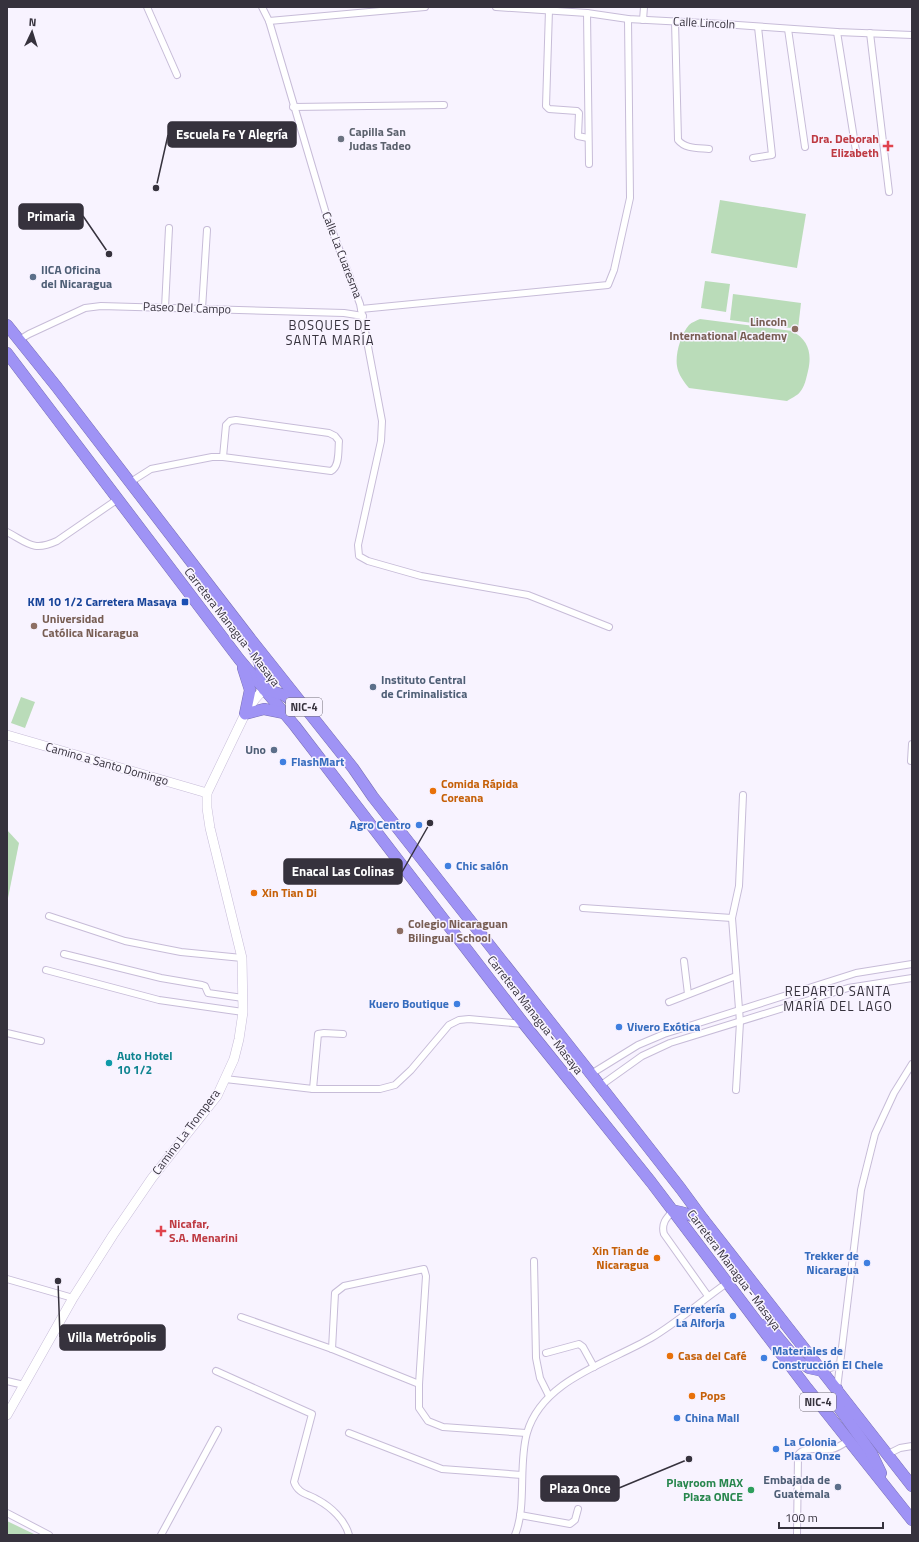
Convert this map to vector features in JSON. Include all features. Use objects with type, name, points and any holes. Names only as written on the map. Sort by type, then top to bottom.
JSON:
[{"type":"highway","name":"Carretera Managua - Masaya","points":[[8,327],[353,768],[373,797],[592,1074],[703,1219],[912,1486]]},
{"type":"highway","name":"Carretera Managua - Masaya","points":[[7,353],[239,659],[284,713],[524,1024],[673,1211],[807,1388],[887,1486],[912,1520]]},
{"type":"highway","points":[[249,637],[260,664],[264,689],[284,695],[298,705],[344,764],[353,768]]},
{"type":"highway","points":[[239,659],[246,675],[250,690],[245,714],[264,709],[284,713]]},
{"type":"highway","points":[[681,1189],[679,1201],[673,1211],[684,1212],[696,1218],[703,1219]]},
{"type":"highway","points":[[728,1285],[750,1302],[797,1360],[810,1368],[823,1371]]},
{"type":"highway","points":[[837,1389],[837,1405],[872,1454],[887,1486]]},
{"type":"street","points":[[147,7],[177,76]]},
{"type":"street","name":"Calle La Cuaresma","points":[[262,7],[269,21],[326,217],[361,309],[382,421],[382,441],[358,545],[360,556],[368,561],[421,576],[528,595],[609,627]]},
{"type":"street","points":[[269,21],[425,7]]},
{"type":"street","name":"Calle Lincoln","points":[[496,7],[549,10],[560,9],[628,19],[837,32],[912,35]]},
{"type":"street","points":[[643,20],[644,7]]},
{"type":"street","points":[[549,10],[546,106],[549,109],[577,111],[579,113],[578,136],[588,138]]},
{"type":"street","points":[[587,13],[589,164]]},
{"type":"street","points":[[361,309],[608,285],[614,270],[630,198],[628,19]]},
{"type":"street","points":[[675,21],[678,140],[681,144],[687,147],[709,148]]},
{"type":"street","points":[[753,158],[772,155],[758,27]]},
{"type":"street","points":[[788,29],[805,147]]},
{"type":"street","points":[[837,32],[856,151]]},
{"type":"street","points":[[870,33],[889,192]]},
{"type":"street","points":[[294,107],[444,105]]},
{"type":"street","points":[[165,308],[169,228]]},
{"type":"street","points":[[202,309],[207,230]]},
{"type":"street","name":"Paseo Del Campo","points":[[19,340],[85,308],[101,306],[344,313],[363,316]]},
{"type":"street","points":[[130,483],[151,469],[223,456],[331,471],[335,470],[337,466],[339,441],[335,436],[329,433],[236,420],[230,421],[226,425],[223,456]]},
{"type":"street","points":[[7,532],[36,547],[46,546],[57,541],[118,499]]},
{"type":"street","points":[[208,793],[245,714],[264,689]]},
{"type":"street","name":"Camino a Santo Domingo","points":[[7,736],[208,793]]},
{"type":"street","points":[[910,760],[912,744]]},
{"type":"street","name":"Camino La Trompera","points":[[7,1415],[73,1298],[152,1178],[217,1096],[234,1058],[239,1039],[243,1012],[242,958],[210,828],[207,808],[208,793]]},
{"type":"street","points":[[736,1090],[740,1009],[732,918],[739,886],[743,795]]},
{"type":"street","points":[[583,908],[732,918]]},
{"type":"street","points":[[49,916],[125,941],[180,952],[242,958]]},
{"type":"street","points":[[64,954],[161,978],[202,985],[205,986],[208,993],[243,998]]},
{"type":"street","points":[[684,961],[688,994]]},
{"type":"street","points":[[592,1074],[644,1043],[664,1034],[856,973],[912,964]]},
{"type":"street","points":[[46,970],[159,1000],[243,1012]]},
{"type":"street","points":[[669,1002],[736,976]]},
{"type":"street","points":[[600,1086],[642,1056],[670,1043],[848,988],[912,978]]},
{"type":"street","points":[[225,1079],[312,1089],[380,1089],[395,1085],[411,1070],[449,1025],[459,1020],[469,1019],[524,1024]]},
{"type":"street","points":[[7,1033],[41,1041]]},
{"type":"street","points":[[312,1089],[318,1034],[343,1034]]},
{"type":"street","points":[[837,1389],[863,1183],[875,1134],[894,1093],[911,1067]]},
{"type":"street","points":[[673,1211],[664,1222],[662,1228],[664,1234],[708,1296]]},
{"type":"street","points":[[534,1261],[536,1358],[540,1378],[549,1396]]},
{"type":"street","points":[[332,1349],[335,1293],[344,1286],[424,1269],[426,1276],[419,1384],[419,1408],[428,1421],[443,1426],[526,1433]]},
{"type":"street","points":[[7,1278],[73,1298]]},
{"type":"street","points":[[515,1535],[520,1515],[526,1433],[533,1417],[541,1405],[549,1396],[574,1378],[650,1339],[686,1314],[708,1296],[728,1285]]},
{"type":"street","points":[[241,1318],[332,1349],[419,1384]]},
{"type":"street","points":[[546,1353],[579,1344],[583,1346],[594,1367]]},
{"type":"street","points":[[823,1371],[840,1364]]},
{"type":"street","points":[[216,1371],[312,1414],[294,1482],[295,1486],[300,1491],[318,1499],[340,1518],[349,1535]]},
{"type":"street","points":[[7,1381],[24,1385]]},
{"type":"street","points":[[161,1535],[218,1430]]},
{"type":"street","points":[[349,1433],[442,1469],[522,1475]]},
{"type":"street","points":[[797,1535],[798,1455],[801,1451],[806,1450],[831,1449],[839,1447],[849,1440]]},
{"type":"street","points":[[888,1454],[900,1448],[912,1446]]},
{"type":"street","points":[[520,1515],[570,1524],[575,1520],[578,1509]]},
{"type":"street","points":[[7,1513],[49,1535]]},
{"type":"green space","points":[[720,200],[806,214],[797,268],[711,253]]},
{"type":"green space","points":[[705,281],[730,284],[726,312],[701,308]]},
{"type":"green space","points":[[733,294],[801,303],[798,329],[730,320]]},
{"type":"green space","points":[[700,319],[792,331],[798,335],[806,343],[810,359],[802,390],[787,401],[689,388],[678,369],[678,350],[686,329],[690,324]]},
{"type":"green space","points":[[21,697],[35,702],[25,728],[11,723]]},
{"type":"green space","points":[[7,830],[19,843],[7,903]]},
{"type":"green space","points":[[7,1521],[36,1535],[7,1535]]},
{"type":"place","name":"Capilla San Judas Tadeo","points":[[341,139]]},
{"type":"place","name":"Dra. Deborah Elizabeth","points":[[888,146]]},
{"type":"place","name":"Escuela Fe Y Alegría","points":[[156,188]]},
{"type":"place","name":"Primaria","points":[[109,254]]},
{"type":"place","name":"IICA Oficina del Nicaragua","points":[[33,277]]},
{"type":"place","name":"Lincoln International Academy","points":[[795,329]]},
{"type":"place","name":"KM 10 1/2 Carretera Masaya","points":[[185,602]]},
{"type":"place","name":"Universidad Católica Nicaragua","points":[[34,626]]},
{"type":"place","name":"Instituto Central de Criminalistica","points":[[373,687]]},
{"type":"place","name":"Uno","points":[[274,750]]},
{"type":"place","name":"FlashMart","points":[[283,762]]},
{"type":"place","name":"Comida Rápida Coreana","points":[[433,791]]},
{"type":"place","name":"Enacal Las Colinas","points":[[430,823]]},
{"type":"place","name":"Agro Centro","points":[[419,825]]},
{"type":"place","name":"Chic salón","points":[[448,866]]},
{"type":"place","name":"Xin Tian Di","points":[[254,893]]},
{"type":"place","name":"Colegio Nicaraguan Bilingual School","points":[[400,931]]},
{"type":"place","name":"Kuero Boutique","points":[[457,1004]]},
{"type":"place","name":"Vivero Exótica","points":[[619,1027]]},
{"type":"place","name":"Auto Hotel 10 1/2","points":[[109,1063]]},
{"type":"place","name":"Nicafar, S.A. Menarini","points":[[161,1231]]},
{"type":"place","name":"Xin Tian de Nicaragua","points":[[657,1258]]},
{"type":"place","name":"Trekker de Nicaragua","points":[[867,1263]]},
{"type":"place","name":"Villa Metrópolis","points":[[58,1281]]},
{"type":"place","name":"Ferretería La Alforja","points":[[733,1316]]},
{"type":"place","name":"Casa del Café","points":[[670,1356]]},
{"type":"place","name":"Materiales de Construcción El Chele","points":[[764,1358]]},
{"type":"place","name":"Pops","points":[[692,1396]]},
{"type":"place","name":"China Mall","points":[[677,1418]]},
{"type":"place","name":"La Colonia Plaza Onze","points":[[776,1449]]},
{"type":"place","name":"Plaza Once","points":[[689,1459]]},
{"type":"place","name":"Embajada de Guatemala","points":[[838,1487]]},
{"type":"place","name":"Playroom MAX Plaza ONCE","points":[[751,1490]]},
{"type":"district","name":"BOSQUES DE SANTA MARÍA","points":[[330,332]]},
{"type":"district","name":"REPARTO SANTA MARÍA DEL LAGO","points":[[838,998]]}]
